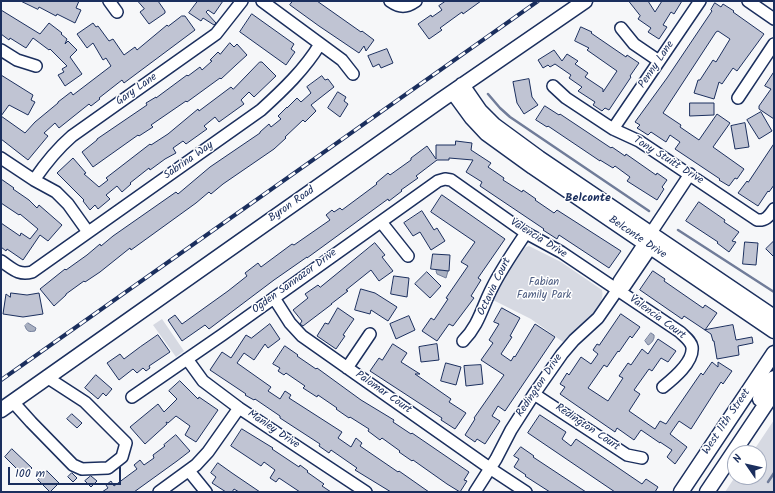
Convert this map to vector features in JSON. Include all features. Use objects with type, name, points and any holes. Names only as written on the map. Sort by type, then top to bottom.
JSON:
[{"type":"main road","name":"Byron Road","points":[[1,410],[458,88],[585,1]]},
{"type":"main road","name":"Belconte Drive","points":[[458,88],[494,125],[774,331]]},
{"type":"main road","name":"Belconte Drive","points":[[651,240],[774,317]]},
{"type":"main road","name":"West 11th Street","points":[[681,492],[774,353]]},
{"type":"main road","points":[[738,445],[740,433],[746,420],[774,378]]},
{"type":"main road","name":"West 11th Street","points":[[739,445],[774,392]]},
{"type":"main road","name":"West 11th Street","points":[[707,492],[727,462]]},
{"type":"street","points":[[109,1],[117,12]]},
{"type":"street","name":"Gary Lane","points":[[34,180],[50,158],[72,136],[216,34],[242,1]]},
{"type":"street","points":[[262,1],[342,60],[353,74]]},
{"type":"street","points":[[390,1],[400,7],[408,6],[416,1]]},
{"type":"street","name":"Penny Lane","points":[[613,129],[700,1]]},
{"type":"street","points":[[748,1],[774,19]]},
{"type":"street","points":[[621,28],[634,44],[660,61]]},
{"type":"street","name":"Sabrina Way","points":[[1,261],[18,272],[24,274],[32,272],[261,110],[288,86],[314,54],[320,44]]},
{"type":"street","points":[[738,98],[774,44]]},
{"type":"street","points":[[1,50],[16,60],[36,66]]},
{"type":"street","name":"Tony Stuitt Drive","points":[[553,86],[566,98],[613,129],[639,141],[757,220],[763,220],[768,217],[774,209]]},
{"type":"street","points":[[1,158],[34,180],[56,192],[68,204],[88,232]]},
{"type":"street","name":"Redington Drive","points":[[475,492],[491,469],[511,430],[534,394],[562,354],[574,340],[598,318],[618,289],[619,281],[651,240],[693,177]]},
{"type":"street","name":"Ogden Sannazor Drive","points":[[132,397],[438,181],[445,179],[451,180],[460,186]]},
{"type":"street","name":"Valencia Drive","points":[[460,186],[526,233],[561,252],[618,289]]},
{"type":"street","points":[[381,222],[408,256]]},
{"type":"street","name":"Octavia Court","points":[[462,341],[478,322],[491,290],[504,265],[526,233]]},
{"type":"street","name":"Valencia Court","points":[[618,289],[680,332],[689,341],[692,347],[691,354],[686,365],[663,387]]},
{"type":"street","name":"Palomar Court","points":[[274,298],[290,323],[302,336],[526,492]]},
{"type":"street","points":[[347,368],[370,334]]},
{"type":"street","name":"Manley Drive","points":[[187,359],[203,380],[239,408],[366,492]]},
{"type":"street","points":[[14,402],[31,422],[73,465],[82,469],[108,468],[122,457],[126,442],[85,402],[48,378]]},
{"type":"street","name":"Redington Court","points":[[534,394],[627,455],[642,458]]},
{"type":"street","points":[[159,492],[196,465],[208,452],[239,408]]},
{"type":"street","points":[[189,471],[206,492]]},
{"type":"green space","name":"Fabian Family Park","points":[[529,246],[561,262],[602,290],[600,304],[595,311],[563,342],[531,319],[493,300],[513,261],[523,249]]},
{"type":"green space","points":[[162,319],[184,351],[176,357],[153,325]]},
{"type":"green space","points":[[774,420],[774,492],[725,492],[730,485],[767,485],[767,445],[757,445]]},
{"type":"water","points":[[436,271],[448,271],[446,278],[437,274]]},
{"type":"water","points":[[28,323],[36,328],[35,331],[27,330],[25,326]]},
{"type":"water","points":[[651,333],[654,335],[654,338],[648,345],[645,341]]},
{"type":"building","points":[[21,1],[79,1],[76,8],[81,10],[75,23],[57,14],[56,16],[39,7],[38,9]]},
{"type":"building","points":[[138,1],[158,1],[165,13],[149,24],[140,12],[144,9]]},
{"type":"building","points":[[198,1],[223,1],[214,14],[208,10],[206,12],[216,23],[214,25],[203,18],[201,21],[189,13]]},
{"type":"building","points":[[293,1],[317,1],[374,40],[366,51],[364,46],[359,53],[290,5]]},
{"type":"building","points":[[446,1],[481,1],[463,14],[462,12],[440,28],[442,30],[429,39],[418,24],[431,15],[432,17],[442,10],[439,6]]},
{"type":"building","points":[[629,1],[648,1],[655,12],[662,1],[682,1],[674,14],[671,12],[663,25],[667,27],[659,39],[648,32],[651,28],[638,19],[640,16]]},
{"type":"building","points":[[715,3],[721,7],[723,4],[764,34],[737,71],[733,68],[722,84],[719,82],[714,99],[694,93],[698,80],[700,80],[713,60],[716,62],[730,39],[718,31],[716,32],[663,113],[681,125],[680,127],[699,140],[717,114],[730,123],[713,147],[744,169],[737,179],[735,178],[729,186],[675,149],[680,142],[670,135],[666,142],[651,132],[648,135],[637,128],[640,125],[635,122],[667,78],[712,11],[711,10]]},
{"type":"building","points":[[1,10],[40,34],[49,23],[62,33],[61,34],[67,39],[65,44],[68,41],[77,50],[70,57],[82,74],[65,86],[58,75],[64,72],[62,69],[67,66],[50,49],[49,50],[33,38],[26,48],[10,38],[9,40],[1,34]]},
{"type":"building","points":[[252,14],[294,44],[291,49],[295,52],[286,65],[240,32]]},
{"type":"building","points":[[182,16],[185,16],[195,30],[124,83],[122,80],[91,106],[89,104],[59,128],[55,123],[44,133],[48,136],[28,160],[1,139],[1,116],[25,133],[58,102],[71,92],[73,95],[111,66],[106,58],[103,60],[93,43],[87,48],[77,34],[93,23],[96,27],[98,26],[109,41],[113,39],[124,55],[135,47],[137,50],[167,25],[168,26]]},
{"type":"building","points":[[581,27],[592,32],[591,33],[626,57],[627,55],[639,63],[609,110],[605,108],[602,111],[593,105],[595,102],[578,91],[582,87],[569,78],[571,75],[555,64],[550,67],[548,65],[543,68],[538,60],[554,50],[562,61],[567,54],[578,61],[575,64],[588,73],[585,77],[603,89],[603,92],[617,71],[587,50],[589,48],[575,41]]},
{"type":"building","points":[[230,43],[234,47],[237,44],[247,55],[221,79],[220,78],[187,102],[186,101],[151,125],[153,127],[139,136],[138,135],[93,167],[82,152],[97,139],[147,105],[146,103],[156,98],[200,67],[202,70],[212,61],[210,60],[218,52],[220,54]]},
{"type":"building","points":[[387,49],[393,63],[381,68],[379,64],[373,67],[368,56]]},
{"type":"building","points":[[260,62],[262,62],[276,76],[254,97],[249,92],[241,100],[244,104],[219,122],[215,117],[204,126],[207,129],[186,144],[183,141],[173,148],[176,153],[150,170],[149,168],[130,183],[131,184],[122,192],[117,186],[106,195],[110,199],[98,209],[95,205],[90,210],[83,201],[84,200],[57,173],[73,158],[86,173],[84,174],[99,187],[108,180],[106,178],[150,144],[151,145],[168,134],[198,109],[199,111],[231,87],[233,89]]},
{"type":"building","points":[[774,72],[774,119],[759,109],[759,106],[771,89],[765,86]]},
{"type":"building","points":[[1,75],[33,95],[31,100],[35,102],[28,115],[9,105],[1,116]]},
{"type":"building","points":[[322,76],[325,80],[328,79],[334,87],[311,105],[316,111],[305,122],[303,120],[274,149],[211,194],[209,192],[131,250],[130,248],[100,272],[66,294],[54,306],[40,289],[100,244],[101,246],[176,192],[178,194],[210,167],[260,133],[269,124],[271,127],[281,119],[278,116],[297,98],[301,102],[311,93],[307,87]]},
{"type":"building","points":[[529,79],[532,97],[538,105],[524,114],[517,103],[513,82]]},
{"type":"building","points":[[338,92],[346,97],[344,101],[348,104],[340,117],[328,108]]},
{"type":"building","points":[[690,103],[714,103],[714,115],[690,116]]},
{"type":"building","points":[[545,106],[559,115],[560,114],[611,148],[612,147],[625,156],[626,154],[656,175],[657,173],[667,180],[662,187],[664,189],[657,200],[627,181],[630,177],[615,166],[613,168],[600,161],[548,126],[547,127],[536,120]]},
{"type":"building","points":[[761,112],[772,131],[759,139],[747,120]]},
{"type":"building","points":[[745,123],[749,147],[735,149],[731,126]]},
{"type":"building","points":[[456,141],[472,143],[471,150],[491,163],[488,167],[504,178],[503,180],[522,192],[523,190],[554,213],[557,210],[621,251],[609,268],[559,235],[557,239],[480,186],[482,182],[466,172],[473,160],[449,158],[449,160],[437,160],[416,176],[418,178],[389,201],[388,199],[274,280],[209,329],[205,325],[182,341],[168,320],[175,315],[182,324],[247,276],[245,273],[258,263],[261,267],[292,244],[294,245],[330,220],[326,215],[332,210],[334,212],[340,208],[342,210],[377,184],[376,183],[388,173],[390,175],[427,146],[436,159],[436,145],[455,145]]},
{"type":"building","points":[[774,144],[774,185],[758,206],[738,193],[747,181],[748,182]]},
{"type":"building","points":[[1,179],[29,200],[37,208],[39,205],[62,225],[48,241],[40,235],[23,260],[7,249],[6,251],[1,247],[1,223],[20,236],[21,233],[30,239],[38,229],[20,214],[19,215],[1,203]]},
{"type":"building","points":[[442,195],[505,239],[478,278],[481,280],[471,296],[474,298],[453,326],[449,324],[437,341],[422,331],[431,318],[434,320],[448,299],[446,298],[468,266],[461,262],[475,242],[431,212]]},
{"type":"building","points":[[699,202],[739,232],[732,241],[736,242],[729,252],[717,243],[718,242],[686,221]]},
{"type":"building","points":[[422,211],[434,230],[437,228],[445,241],[431,250],[420,232],[413,236],[404,223]]},
{"type":"building","points":[[774,241],[774,257],[766,249]]},
{"type":"building","points":[[745,242],[758,243],[756,265],[743,264]]},
{"type":"building","points":[[375,243],[385,255],[382,257],[393,271],[379,281],[371,270],[346,290],[348,291],[332,304],[303,326],[300,324],[302,321],[293,310],[308,298],[305,294],[318,285],[320,287]]},
{"type":"building","points":[[433,254],[450,255],[449,271],[431,269]]},
{"type":"building","points":[[653,271],[665,279],[664,281],[703,308],[705,305],[717,313],[705,330],[684,316],[682,319],[640,290]]},
{"type":"building","points":[[427,272],[441,286],[430,298],[415,284]]},
{"type":"building","points":[[394,276],[409,278],[407,297],[391,294]]},
{"type":"building","points":[[361,289],[375,293],[397,307],[388,321],[371,310],[370,314],[355,310]]},
{"type":"building","points":[[11,293],[27,295],[39,293],[43,314],[23,317],[3,314],[6,294],[10,297]]},
{"type":"building","points":[[338,308],[354,319],[343,335],[345,336],[336,349],[317,336],[325,323],[328,324]]},
{"type":"building","points":[[502,308],[520,318],[510,336],[512,337],[501,354],[511,361],[535,324],[555,337],[505,411],[498,406],[492,416],[500,421],[485,444],[477,439],[475,442],[465,435],[475,419],[474,418],[504,375],[481,360],[493,343],[489,340],[499,324],[494,322]]},
{"type":"building","points":[[621,314],[640,327],[632,338],[630,336],[607,367],[604,365],[588,388],[608,401],[623,378],[619,376],[628,363],[631,365],[642,349],[648,354],[658,339],[676,351],[668,362],[661,358],[652,371],[649,369],[634,390],[640,394],[629,411],[655,429],[660,421],[666,424],[701,373],[703,375],[712,362],[718,367],[718,362],[732,371],[723,384],[721,382],[691,429],[679,421],[670,434],[687,447],[675,464],[667,457],[672,450],[641,430],[634,440],[617,428],[615,432],[560,394],[565,387],[560,384],[567,373],[569,375],[581,357],[591,364],[598,354],[593,350],[597,344],[599,345]]},
{"type":"building","points":[[409,316],[415,330],[396,339],[390,324]]},
{"type":"building","points":[[270,324],[280,339],[268,348],[265,344],[254,360],[244,353],[237,363],[271,387],[268,391],[280,399],[285,391],[291,395],[289,398],[342,432],[338,438],[351,447],[356,438],[362,443],[360,446],[429,492],[391,492],[355,470],[357,468],[331,450],[329,453],[319,446],[320,444],[280,418],[280,416],[255,399],[254,400],[245,395],[246,394],[210,370],[222,352],[231,358],[246,335],[251,338]]},
{"type":"building","points":[[733,325],[736,340],[752,337],[753,343],[738,346],[739,355],[717,359],[714,341],[711,334],[705,330]]},
{"type":"building","points":[[158,335],[170,352],[149,366],[150,368],[146,371],[143,368],[137,373],[133,369],[119,380],[107,363],[120,354],[124,359]]},
{"type":"building","points":[[393,344],[407,353],[401,362],[420,374],[415,374],[451,399],[449,402],[466,413],[455,429],[441,420],[442,418],[370,371],[379,358],[382,360]]},
{"type":"building","points":[[437,344],[439,360],[421,362],[419,347]]},
{"type":"building","points":[[285,346],[298,355],[297,356],[316,369],[317,368],[361,400],[394,420],[393,422],[411,434],[412,433],[469,472],[464,480],[467,481],[460,492],[399,452],[400,451],[382,438],[380,440],[368,431],[369,429],[350,417],[349,418],[318,395],[317,397],[303,388],[305,386],[286,373],[284,375],[278,371],[280,368],[273,364]]},
{"type":"building","points":[[446,363],[461,367],[456,385],[441,381]]},
{"type":"building","points":[[481,365],[483,384],[466,386],[464,366]]},
{"type":"building","points":[[96,375],[112,389],[106,396],[103,393],[98,399],[85,388]]},
{"type":"building","points":[[180,381],[198,399],[199,397],[218,410],[196,442],[185,435],[190,426],[176,416],[168,423],[166,422],[167,424],[145,444],[130,427],[158,404],[164,412],[177,399],[169,391]]},
{"type":"building","points":[[72,414],[82,423],[77,428],[67,419]]},
{"type":"building","points":[[540,415],[566,432],[562,439],[571,446],[576,439],[642,484],[646,479],[658,487],[655,492],[615,492],[528,433]]},
{"type":"building","points":[[242,429],[273,448],[272,449],[299,467],[300,465],[324,484],[322,486],[331,492],[300,492],[279,478],[276,482],[270,478],[275,470],[264,462],[261,466],[231,446]]},
{"type":"building","points":[[176,435],[190,451],[134,492],[102,492],[108,488],[106,485],[111,481],[114,486],[137,469],[134,465],[140,460],[144,465],[154,458],[153,455]]},
{"type":"building","points":[[521,447],[534,456],[533,457],[586,492],[550,492],[525,476],[526,475],[514,467],[519,459],[514,456]]},
{"type":"building","points":[[12,449],[32,468],[24,476],[5,457]]},
{"type":"building","points":[[218,463],[260,492],[239,492],[234,489],[232,492],[226,492],[212,483],[216,477],[211,473]]},
{"type":"building","points":[[47,471],[59,483],[50,492],[38,480]]},
{"type":"building","points":[[72,473],[77,478],[73,482],[68,477]]},
{"type":"building","points":[[91,476],[97,481],[91,487],[85,481]]},
{"type":"waterway","points":[[488,94],[510,117],[649,211]]},
{"type":"waterway","points":[[678,230],[774,292]]},
{"type":"waterway","points":[[768,482],[774,473]]},
{"type":"railway","points":[[1,380],[538,1]]},
{"type":"district","name":"Belconte","points":[[588,199]]}]
